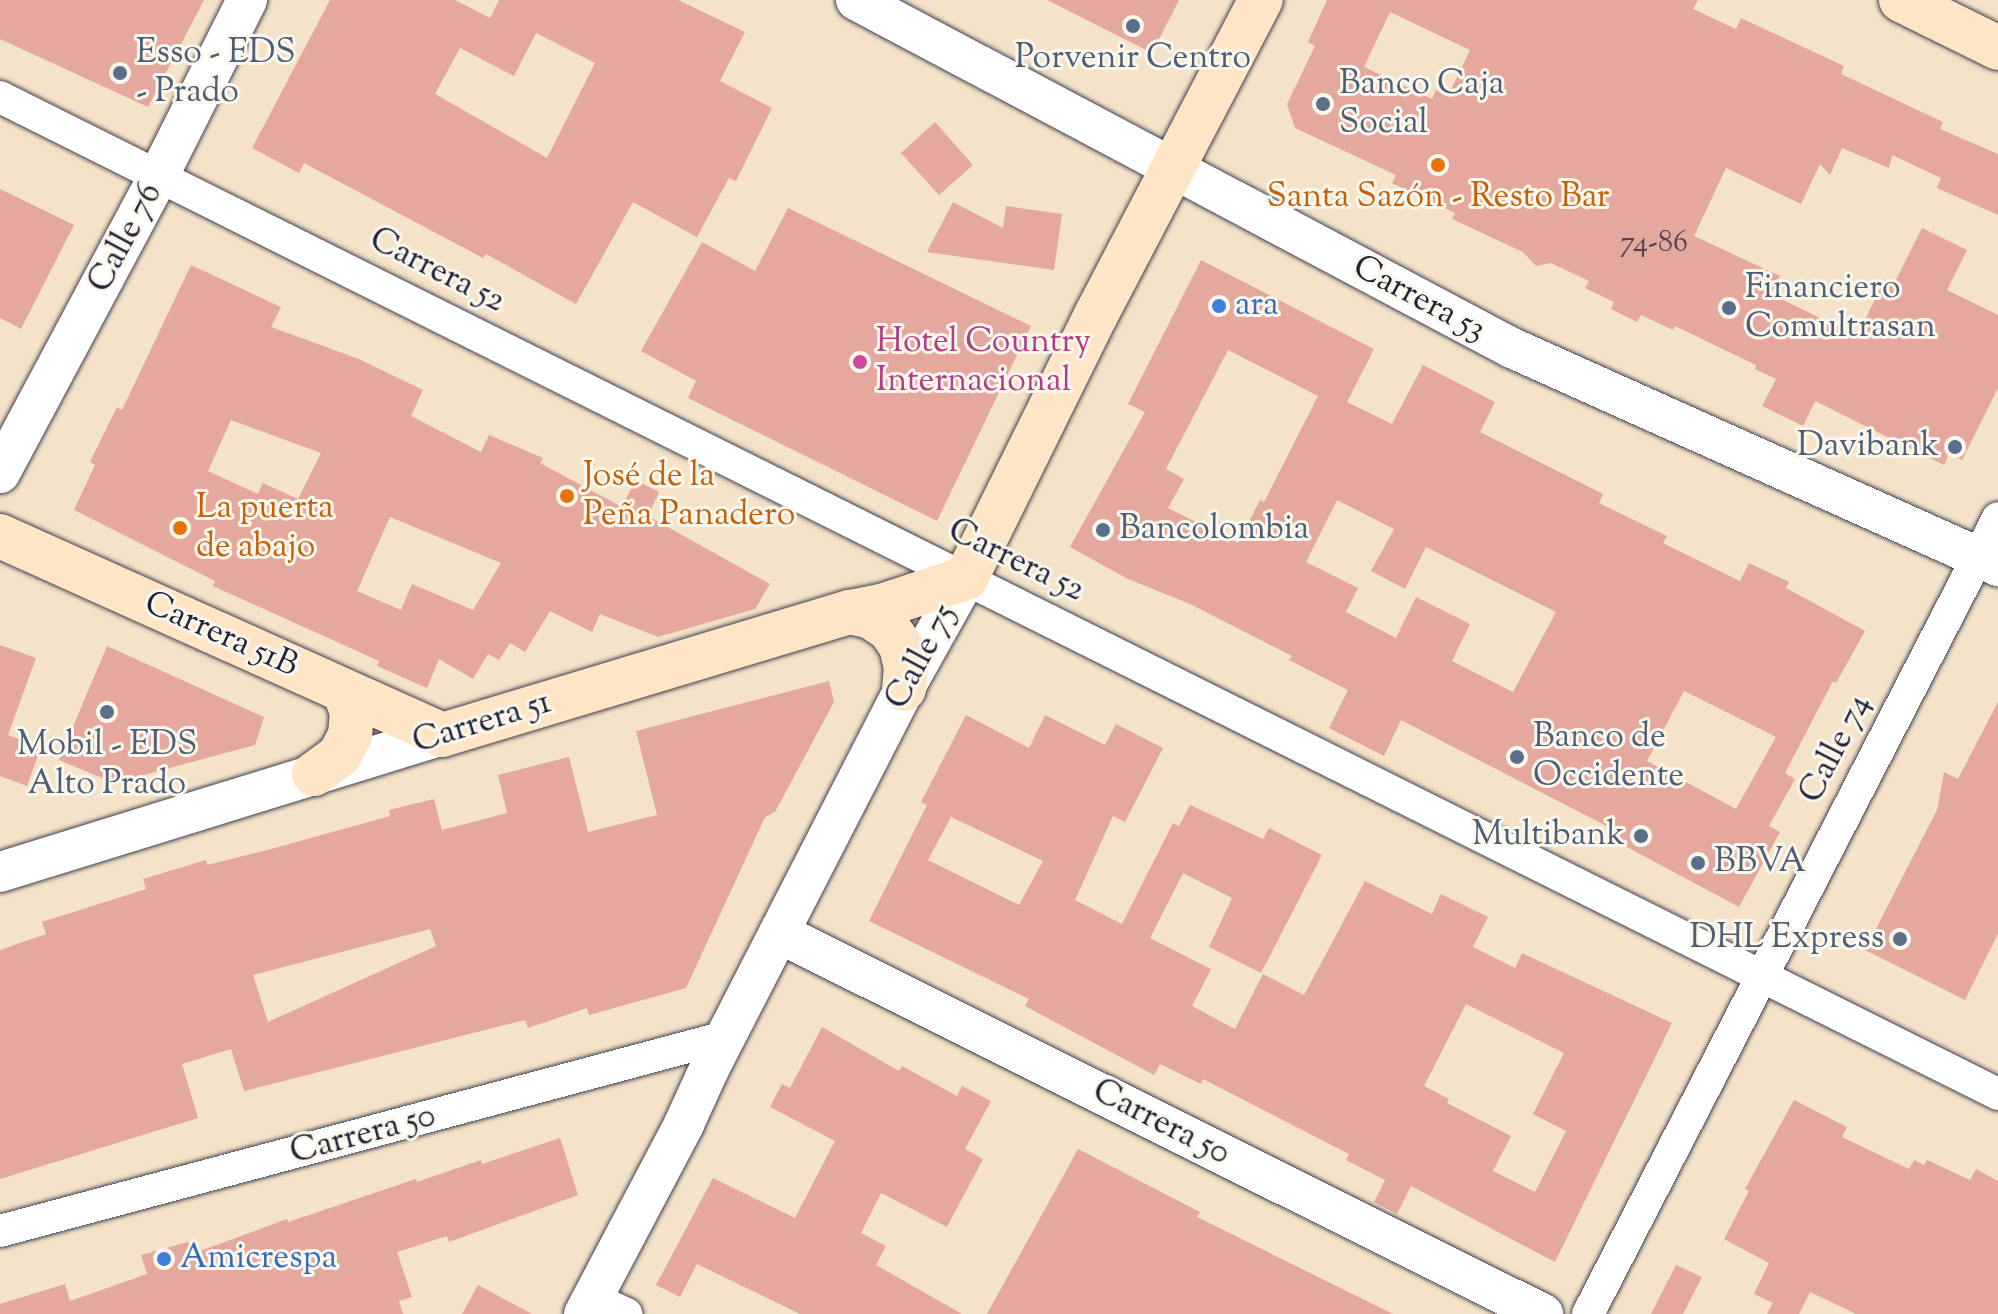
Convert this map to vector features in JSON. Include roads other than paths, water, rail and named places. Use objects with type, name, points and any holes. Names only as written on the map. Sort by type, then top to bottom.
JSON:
[{"type":"main road","name":"Calle 75","points":[[966,578],[1171,168],[1261,0]]},
{"type":"main road","points":[[1901,0],[1998,48]]},
{"type":"main road","name":"Carrera 51B","points":[[0,536],[442,735]]},
{"type":"main road","name":"Carrera 51","points":[[442,735],[850,612],[882,606],[966,578]]},
{"type":"main road","points":[[850,612],[871,617],[889,629],[901,646],[906,667],[904,689]]},
{"type":"main road","points":[[314,774],[339,756],[350,735],[352,712],[344,691]]},
{"type":"street","name":"Calle 76","points":[[0,473],[159,175],[247,0]]},
{"type":"street","name":"Carrera 53","points":[[856,0],[1512,348],[1988,561]]},
{"type":"street","name":"Carrera 52","points":[[0,97],[1998,1094]]},
{"type":"street","name":"Calle 74","points":[[1588,1314],[1761,976],[1988,561],[1998,518]]},
{"type":"street","name":"Calle 75","points":[[601,1309],[725,1037],[904,689],[966,578]]},
{"type":"street","name":"Carrera 51","points":[[0,872],[442,735]]},
{"type":"street","name":"Carrera 50","points":[[779,933],[1543,1314]]},
{"type":"street","name":"Carrera 50","points":[[0,1231],[725,1037]]},
{"type":"place","name":"Porvenir Centro","points":[[1133,26]]},
{"type":"place","name":"Esso - EDS - Prado","points":[[120,73]]},
{"type":"place","name":"Banco Caja Social","points":[[1323,104]]},
{"type":"place","name":"Santa Sazón - Resto Bar","points":[[1438,165]]},
{"type":"place","name":"ara","points":[[1219,306]]},
{"type":"place","name":"Financiero Comultrasan","points":[[1729,308]]},
{"type":"place","name":"Hotel Country Internacional","points":[[860,362]]},
{"type":"place","name":"Davibank","points":[[1955,447]]},
{"type":"place","name":"José de la Peña Panadero","points":[[567,496]]},
{"type":"place","name":"La puerta de abajo","points":[[180,528]]},
{"type":"place","name":"Bancolombia","points":[[1103,530]]},
{"type":"place","name":"Mobil - EDS Alto Prado","points":[[107,712]]},
{"type":"place","name":"Banco de Occidente","points":[[1517,757]]},
{"type":"place","name":"Multibank","points":[[1641,836]]},
{"type":"place","name":"BBVA","points":[[1698,863]]},
{"type":"place","name":"DHL Express","points":[[1900,939]]},
{"type":"place","name":"Amicrespa","points":[[164,1259]]}]
